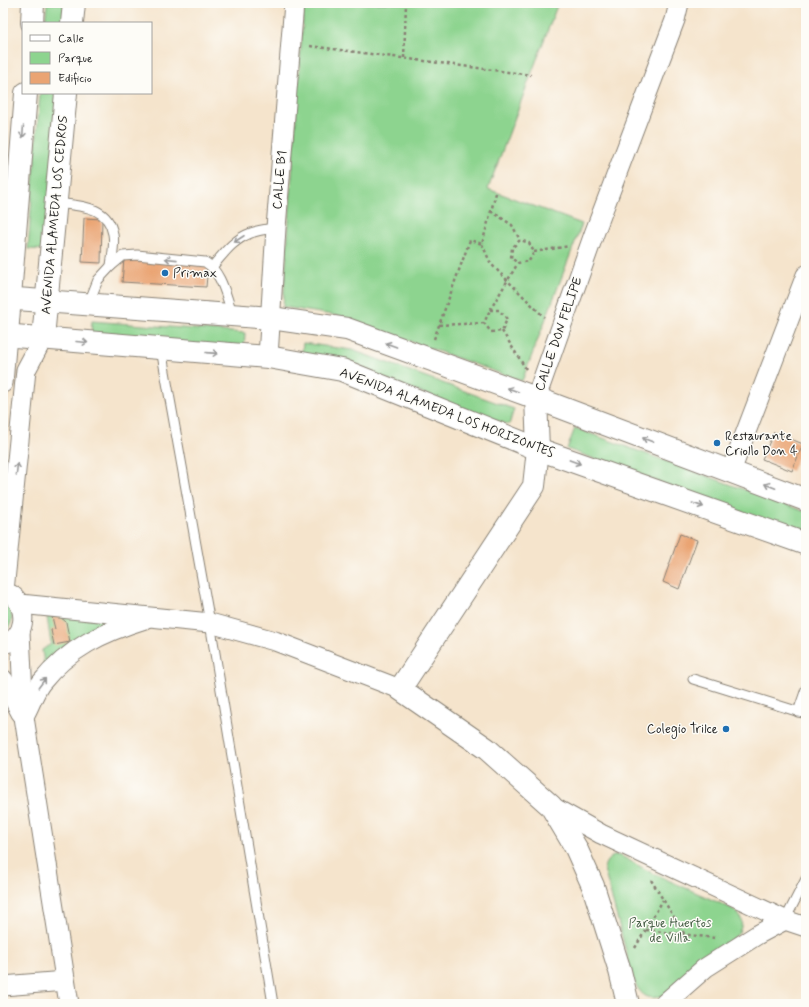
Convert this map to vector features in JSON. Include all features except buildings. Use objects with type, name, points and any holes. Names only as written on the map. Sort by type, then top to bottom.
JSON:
[{"type":"main road","points":[[32,22],[33,3]]},
{"type":"main road","points":[[72,22],[74,3]]},
{"type":"main road","points":[[5,335],[26,94]]},
{"type":"main road","name":"AVENIDA ALAMEDA LOS CEDROS","points":[[44,338],[66,94]]},
{"type":"main road","points":[[7,299],[271,318],[347,329],[540,389],[731,471],[806,500]]},
{"type":"main road","name":"AVENIDA ALAMEDA LOS HORIZONTES","points":[[5,335],[268,357],[342,370],[538,449],[806,544]]},
{"type":"main road","name":"CALLE DON FELIPE","points":[[400,689],[534,486],[538,449],[540,389]]},
{"type":"main road","points":[[400,689],[488,749],[551,806],[576,848],[593,886],[620,971],[628,1004]]},
{"type":"street","name":"CALLE B1","points":[[268,357],[276,228],[294,3]]},
{"type":"street","name":"CALLE DON FELIPE","points":[[540,389],[594,234],[674,20],[678,3]]},
{"type":"street","points":[[731,471],[806,275]]},
{"type":"street","points":[[3,383],[5,335]]},
{"type":"street","points":[[44,338],[26,370],[4,591],[14,596],[24,613],[20,632],[24,718],[69,1004]]},
{"type":"street","points":[[20,604],[153,616],[210,623],[275,641],[400,689]]},
{"type":"street","points":[[24,718],[40,684],[63,660],[89,641],[119,627],[153,616]]},
{"type":"street","points":[[3,644],[14,639],[20,632]]},
{"type":"street","points":[[3,679],[24,718]]},
{"type":"street","points":[[551,806],[601,834],[786,920],[806,927]]},
{"type":"street","points":[[664,1004],[705,968],[786,920]]},
{"type":"street","points":[[3,986],[65,981]]},
{"type":"lane","points":[[56,204],[91,208],[102,214],[110,224],[113,236],[111,266]]},
{"type":"lane","points":[[212,266],[238,239],[252,232],[276,228]]},
{"type":"lane","points":[[88,305],[98,280],[111,266],[123,256],[137,255],[205,262],[212,266],[217,273],[233,315]]},
{"type":"lane","points":[[161,349],[210,623],[273,1004]]},
{"type":"lane","points":[[693,679],[802,713],[806,689]]},
{"type":"lane","points":[[786,920],[806,879]]},
{"type":"path","points":[[404,59],[406,3]]},
{"type":"path","points":[[309,46],[531,76]]},
{"type":"path","points":[[496,193],[482,244],[491,264],[544,317]]},
{"type":"path","points":[[491,211],[512,225],[520,240],[529,243],[534,252]]},
{"type":"path","points":[[433,342],[470,240],[482,244]]},
{"type":"path","points":[[520,240],[512,248],[511,258],[518,263],[530,261],[534,252]]},
{"type":"path","points":[[534,252],[574,245]]},
{"type":"path","points":[[484,323],[518,263]]},
{"type":"path","points":[[490,310],[499,310],[507,319],[502,331]]},
{"type":"path","points":[[484,323],[491,332],[502,331]]},
{"type":"path","points":[[439,325],[484,323]]},
{"type":"path","points":[[502,331],[526,370],[540,389]]},
{"type":"path","points":[[648,874],[685,935]]},
{"type":"path","points":[[632,955],[663,900]]},
{"type":"path","points":[[646,930],[728,940],[730,952]]},
{"type":"green space","points":[[47,3],[65,3],[64,22],[45,22]]},
{"type":"green space","points":[[304,3],[558,3],[488,189],[582,224],[522,381],[339,316],[283,307]]},
{"type":"green space","points":[[40,94],[58,94],[46,250],[28,249]]},
{"type":"green space","points":[[92,321],[245,333],[244,349],[91,337]]},
{"type":"green space","points":[[303,343],[352,350],[514,409],[509,425],[344,364],[301,358]]},
{"type":"green space","points":[[575,428],[806,512],[806,535],[567,449]]},
{"type":"green space","points":[[3,603],[10,610],[12,618],[10,626],[3,632]]},
{"type":"green space","points":[[58,614],[105,619],[108,622],[105,626],[76,637],[54,660],[47,665],[44,664],[42,650],[51,644],[47,617]]},
{"type":"green space","name":"Parque Huertos de Villa","points":[[617,855],[652,873],[733,909],[741,918],[742,924],[735,937],[664,995],[659,997],[654,998],[646,996],[639,990],[634,981],[604,869],[608,860]]},
{"type":"place","name":"Primax","points":[[165,273]]},
{"type":"place","name":"Restaurante Criollo Don 4","points":[[717,443]]},
{"type":"place","name":"Colegio Trilce","points":[[726,729]]}]
